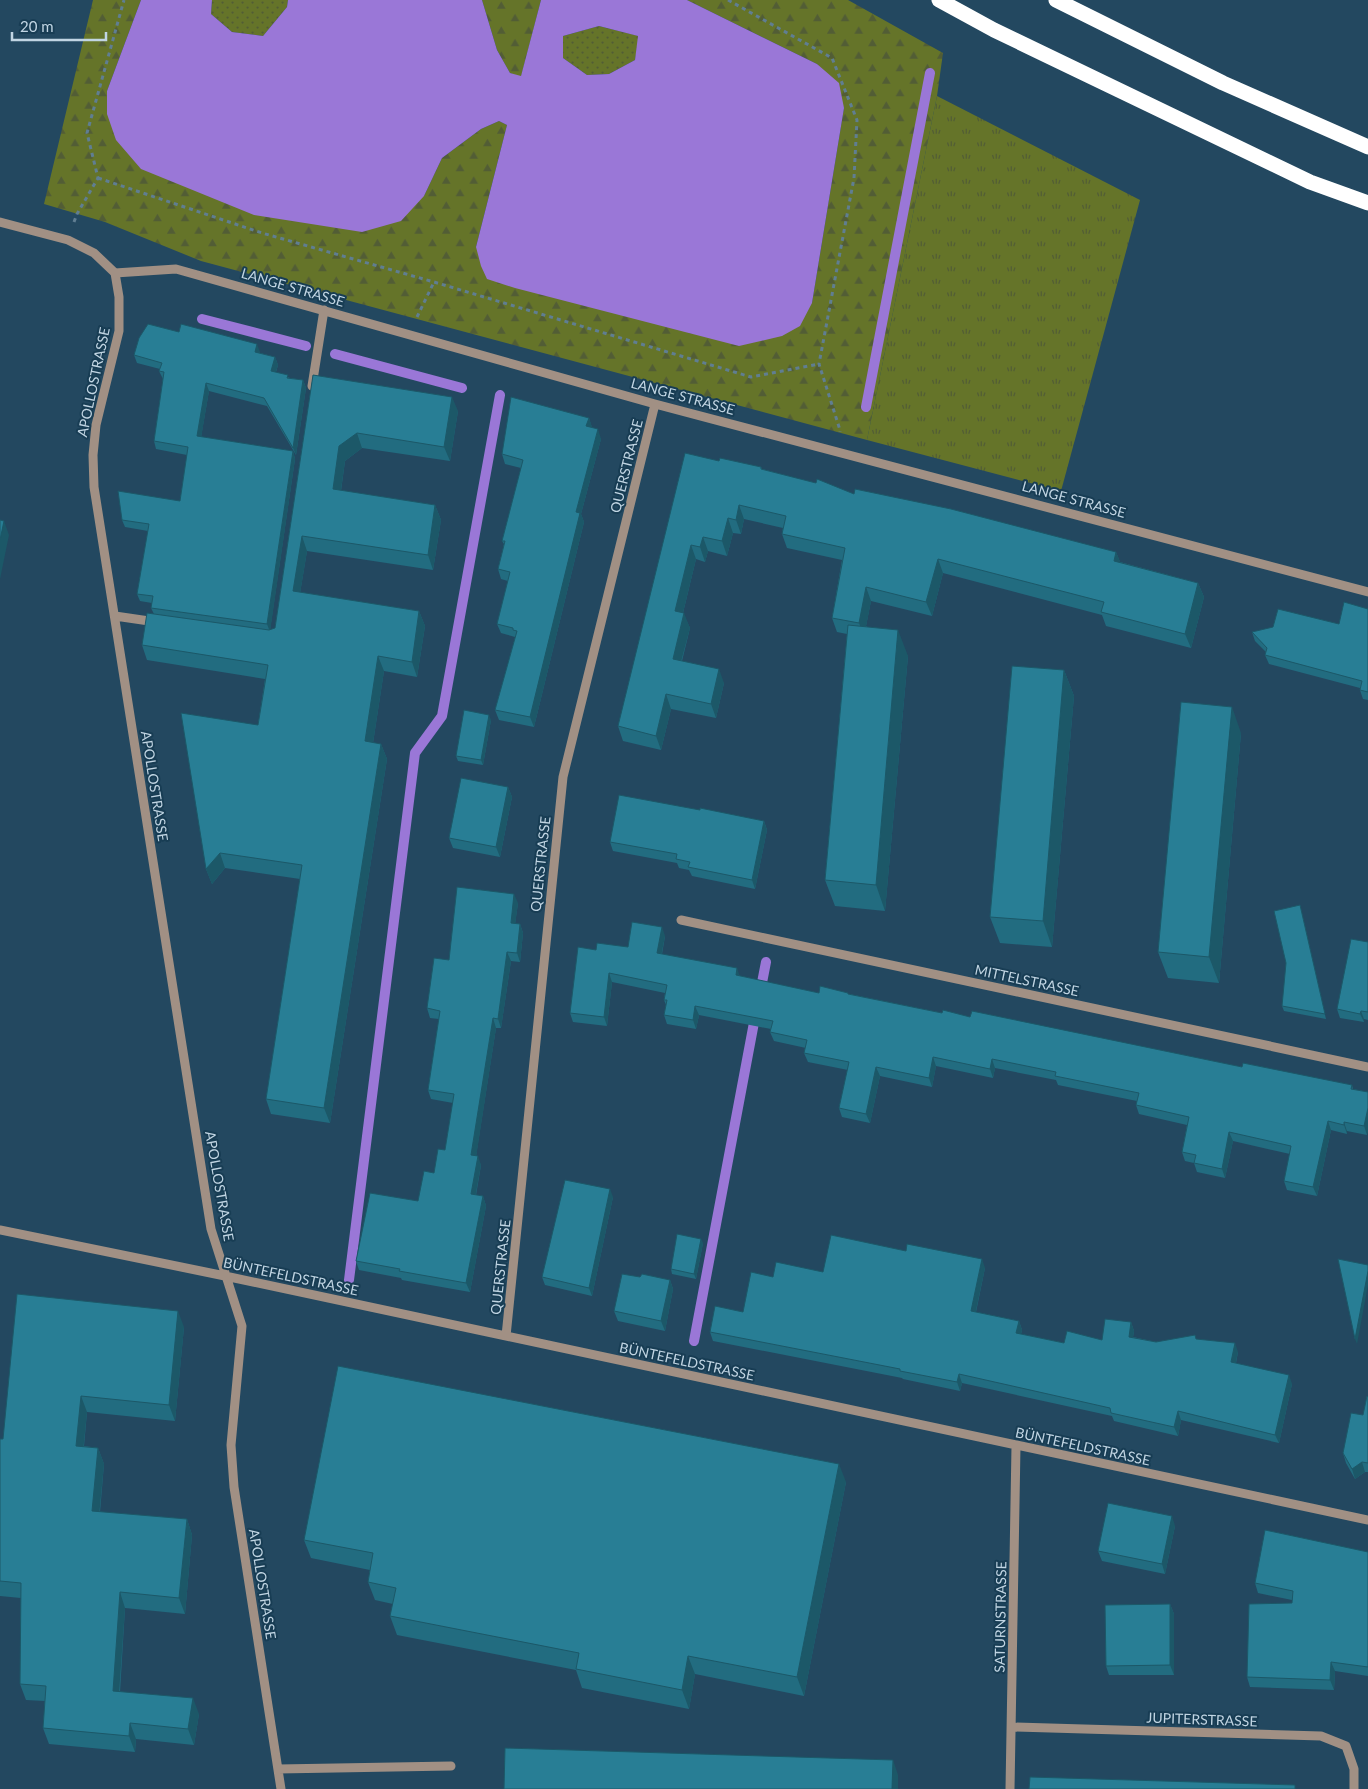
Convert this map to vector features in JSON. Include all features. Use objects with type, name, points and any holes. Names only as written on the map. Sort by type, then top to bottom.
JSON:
[{"type":"highway","points":[[939,0],[994,30],[1301,177],[1368,203]]},
{"type":"highway","points":[[1056,0],[1223,83],[1368,147]]},
{"type":"street","points":[[0,222],[68,240],[94,253],[115,273]]},
{"type":"street","name":"LANGE STRASSE","points":[[115,273],[176,269],[409,333],[655,404],[837,450],[1368,592]]},
{"type":"street","name":"APOLLOSTRASSE","points":[[115,273],[119,297],[119,331],[96,425],[93,455],[94,487],[211,1229],[242,1326],[231,1445],[234,1487],[281,1789]]},
{"type":"street","points":[[311,397],[324,310]]},
{"type":"street","name":"QUERSTRASSE","points":[[506,1336],[563,777],[655,404]]},
{"type":"street","points":[[115,616],[162,623]]},
{"type":"street","name":"MITTELSTRASSE","points":[[681,920],[1368,1067]]},
{"type":"street","name":"BÜNTEFELDSTRASSE","points":[[0,1230],[226,1276],[1368,1520]]},
{"type":"street","name":"SATURNSTRASSE","points":[[1010,1789],[1016,1446]]},
{"type":"street","name":"JUPITERSTRASSE","points":[[1012,1728],[1321,1736],[1346,1746],[1354,1769],[1354,1789]]},
{"type":"street","points":[[278,1770],[451,1766]]},
{"type":"path","points":[[68,240],[77,214],[98,178],[87,133],[124,0]]},
{"type":"path","points":[[728,0],[832,58],[857,120],[854,178],[819,364],[840,430],[837,450]]},
{"type":"path","points":[[98,178],[262,233],[434,282],[751,377],[819,364]]},
{"type":"path","points":[[409,333],[434,282]]},
{"type":"green space","points":[[93,0],[141,0],[107,91],[424,196],[442,158],[481,129],[499,121],[507,125],[476,247],[812,303],[844,108],[817,64],[687,0],[848,0],[943,53],[937,96],[867,440],[201,261],[105,222],[44,204]]},
{"type":"green space","points":[[212,0],[288,0],[287,7],[263,36],[232,32],[211,14]]},
{"type":"green space","points":[[482,0],[541,0],[521,77],[510,73],[497,50]]},
{"type":"green space","points":[[599,26],[639,36],[635,60],[609,74],[587,75],[563,58],[563,36]]},
{"type":"green space","points":[[937,96],[1140,200],[1061,491],[867,440]]},
{"type":"shaded area","points":[[141,0],[212,0],[211,14],[232,32],[263,36],[287,7],[288,0],[482,0],[497,50],[510,73],[521,76],[541,0],[687,0],[817,64],[839,83],[844,108],[812,303],[800,326],[782,336],[739,346],[515,288],[487,279],[476,247],[507,125],[499,121],[481,129],[442,158],[424,196],[401,221],[362,232],[254,215],[141,169],[116,140],[107,114],[107,91]],"holes":[[[599,26],[638,36],[635,60],[609,74],[587,75],[563,58],[563,36]]]},
{"type":"building","points":[[148,324],[179,332],[181,324],[257,344],[255,352],[275,357],[271,371],[288,375],[287,378],[303,380],[293,448],[264,398],[206,383],[197,436],[293,451],[267,624],[151,608],[153,596],[137,594],[149,524],[122,520],[118,491],[180,501],[188,447],[154,441],[164,372],[159,371],[162,363],[134,355],[139,338]]},
{"type":"building","points":[[313,375],[452,397],[444,447],[357,433],[339,446],[333,489],[435,505],[428,555],[302,536],[293,591],[419,611],[412,662],[378,656],[365,741],[381,744],[324,1108],[266,1099],[302,865],[220,853],[206,869],[181,713],[258,725],[268,665],[142,645],[147,613],[269,630],[275,628]]},
{"type":"building","points":[[511,397],[589,418],[586,426],[598,429],[576,512],[580,513],[530,717],[495,710],[517,631],[513,630],[513,628],[497,624],[510,572],[498,569],[505,541],[502,541],[523,460],[502,454]]},
{"type":"building","points":[[685,453],[719,461],[720,458],[761,467],[761,469],[816,483],[817,479],[854,494],[855,489],[951,509],[1116,552],[1114,561],[1198,583],[1185,634],[1101,612],[1104,602],[938,559],[926,602],[866,587],[859,623],[832,618],[845,548],[782,534],[786,516],[739,505],[736,520],[728,518],[722,541],[703,537],[700,547],[691,545],[675,611],[684,613],[673,659],[719,669],[711,704],[666,694],[656,736],[618,726]]},
{"type":"building","points":[[0,520],[4,521],[0,540]]},
{"type":"building","points":[[1344,602],[1368,609],[1368,692],[1360,690],[1362,681],[1265,655],[1267,648],[1252,632],[1273,627],[1278,609],[1339,624]]},
{"type":"building","points":[[848,625],[898,630],[876,885],[825,880]]},
{"type":"building","points":[[1012,666],[1064,670],[1043,921],[990,917]]},
{"type":"building","points":[[1181,702],[1232,707],[1209,957],[1158,952]]},
{"type":"building","points":[[464,710],[489,715],[481,760],[456,756]]},
{"type":"building","points":[[461,778],[508,787],[496,847],[449,838]]},
{"type":"building","points":[[619,795],[700,810],[700,808],[764,821],[752,880],[688,867],[690,862],[676,859],[677,854],[610,842]]},
{"type":"building","points":[[457,887],[514,894],[511,923],[520,924],[517,953],[507,952],[498,1019],[493,1018],[471,1155],[478,1156],[471,1194],[483,1196],[466,1283],[356,1261],[370,1193],[418,1201],[424,1171],[434,1173],[438,1149],[445,1150],[454,1094],[428,1090],[440,1011],[427,1008],[434,958],[449,960]]},
{"type":"building","points":[[1300,905],[1325,1014],[1282,1006],[1286,963],[1274,911]]},
{"type":"building","points":[[632,922],[662,927],[657,953],[737,968],[736,975],[819,993],[820,986],[848,994],[942,1013],[943,1010],[970,1017],[972,1011],[1242,1067],[1243,1063],[1352,1085],[1351,1089],[1368,1092],[1368,1108],[1364,1126],[1344,1122],[1344,1125],[1328,1121],[1313,1187],[1284,1181],[1291,1146],[1229,1132],[1222,1169],[1194,1163],[1196,1155],[1182,1152],[1189,1117],[1136,1105],[1139,1093],[1055,1076],[1056,1072],[992,1059],[990,1069],[933,1057],[929,1078],[876,1067],[866,1114],[839,1108],[849,1062],[804,1053],[807,1040],[770,1032],[773,1021],[695,1006],[693,1020],[664,1015],[667,985],[609,973],[604,1017],[570,1013],[578,947],[596,950],[597,943],[628,947]]},
{"type":"building","points":[[1351,939],[1368,942],[1368,1012],[1361,1011],[1360,1014],[1337,1009]]},
{"type":"building","points":[[565,1180],[610,1189],[589,1288],[542,1277]]},
{"type":"building","points":[[677,1234],[701,1239],[694,1274],[671,1269]]},
{"type":"building","points":[[831,1235],[906,1251],[907,1244],[982,1259],[971,1311],[1019,1321],[1016,1333],[1064,1343],[1067,1331],[1102,1340],[1105,1319],[1131,1322],[1129,1337],[1156,1342],[1195,1335],[1196,1339],[1235,1343],[1231,1362],[1289,1375],[1275,1435],[1178,1411],[1174,1427],[1111,1413],[1110,1408],[959,1374],[957,1382],[710,1332],[715,1306],[743,1312],[751,1272],[773,1277],[776,1262],[823,1272]]},
{"type":"building","points":[[1338,1259],[1368,1265],[1355,1339]]},
{"type":"building","points":[[622,1274],[640,1277],[642,1274],[670,1280],[661,1321],[614,1311]]},
{"type":"building","points":[[17,1294],[178,1311],[169,1405],[81,1396],[76,1446],[98,1448],[92,1511],[187,1519],[179,1598],[120,1592],[113,1691],[193,1698],[188,1729],[130,1723],[129,1736],[43,1728],[46,1686],[20,1684],[21,1583],[0,1581],[0,1439],[3,1439]]},
{"type":"building","points":[[338,1366],[839,1464],[797,1677],[688,1656],[682,1690],[576,1669],[579,1653],[390,1616],[396,1588],[368,1582],[373,1553],[304,1540]]},
{"type":"building","points":[[1367,1396],[1368,1463],[1362,1462],[1352,1469],[1343,1453],[1351,1413],[1363,1415]]},
{"type":"building","points":[[1108,1503],[1172,1516],[1162,1564],[1098,1551]]},
{"type":"building","points":[[1265,1530],[1368,1552],[1368,1667],[1331,1662],[1330,1680],[1247,1677],[1249,1604],[1292,1603],[1293,1591],[1255,1583]]},
{"type":"building","points":[[1170,1604],[1170,1665],[1106,1666],[1105,1605]]},
{"type":"building","points":[[505,1748],[893,1760],[892,1789],[504,1789]]},
{"type":"building","points":[[1030,1777],[1295,1785],[1295,1789],[1029,1789]]},
{"type":"waterway","points":[[866,407],[930,73]]},
{"type":"waterway","points":[[202,319],[306,346]]},
{"type":"waterway","points":[[335,354],[462,388]]},
{"type":"waterway","points":[[349,1280],[415,753],[442,716],[500,395]]},
{"type":"waterway","points":[[760,993],[766,962]]},
{"type":"waterway","points":[[694,1341],[756,1012]]}]
